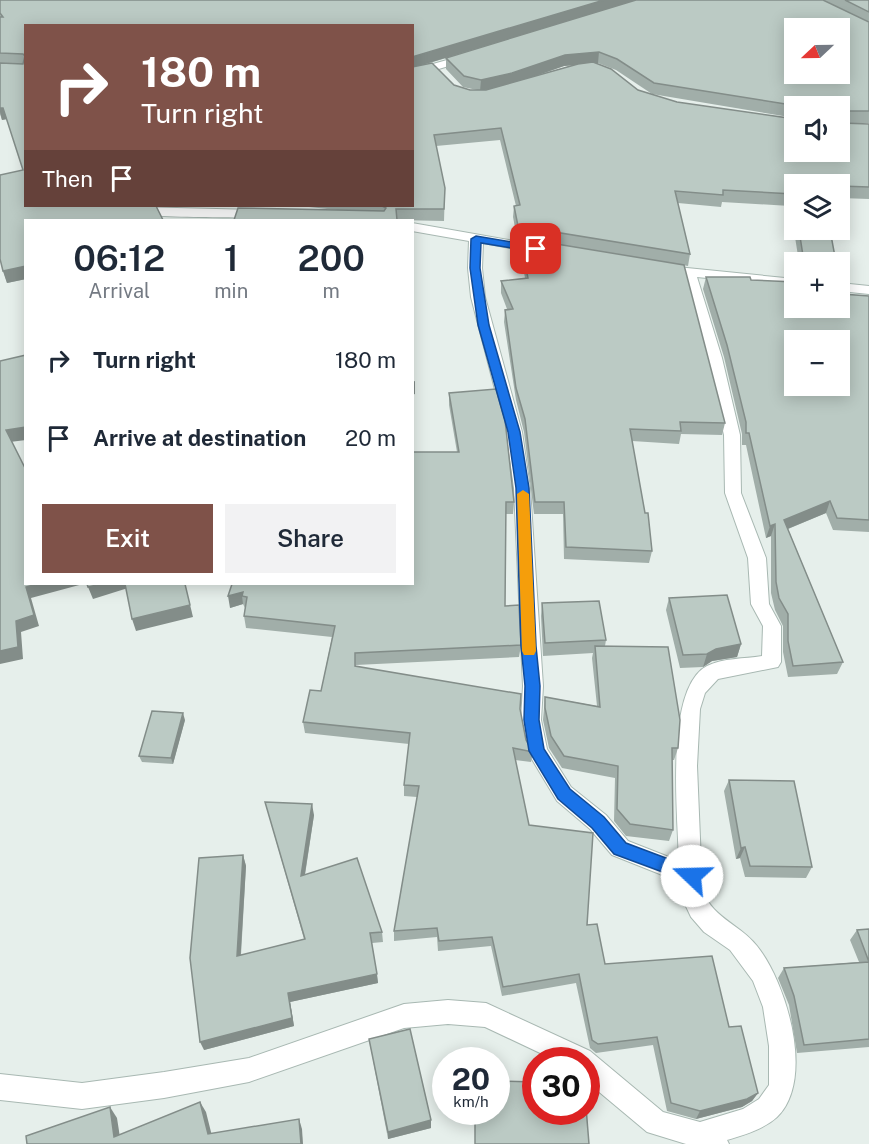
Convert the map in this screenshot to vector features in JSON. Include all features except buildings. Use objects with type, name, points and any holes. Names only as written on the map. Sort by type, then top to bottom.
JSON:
[{"type":"street","points":[[414,73],[482,53]]},
{"type":"street","points":[[435,67],[447,80]]},
{"type":"street","points":[[115,207],[159,211],[276,214]]},
{"type":"street","points":[[414,227],[554,252]]},
{"type":"street","points":[[476,239],[475,268],[478,297],[514,432],[522,488],[533,686],[531,720],[537,751],[564,794],[598,822],[620,848],[692,876]]},
{"type":"street","points":[[666,269],[784,282]]},
{"type":"street","points":[[600,1076],[656,1124],[708,1139],[766,1109],[779,1095],[783,1073],[773,999],[747,951],[731,935],[713,925],[698,911],[693,901],[687,766],[690,709],[698,689],[712,672],[771,662],[772,626],[760,604],[757,558],[733,493],[732,435],[714,358],[688,272]]},
{"type":"street","points":[[850,288],[869,290]]},
{"type":"street","points":[[0,1087],[82,1096],[164,1085],[249,1070],[405,1016],[448,1012],[486,1014],[554,1047]]},
{"type":"slow traffic","points":[[523,494],[529,651]]},
{"type":"route","points":[[536,249],[476,239],[475,268],[484,325],[514,432],[522,488],[526,527],[529,646],[533,686],[531,720],[537,751],[564,794],[598,822],[620,848],[692,876]]}]
